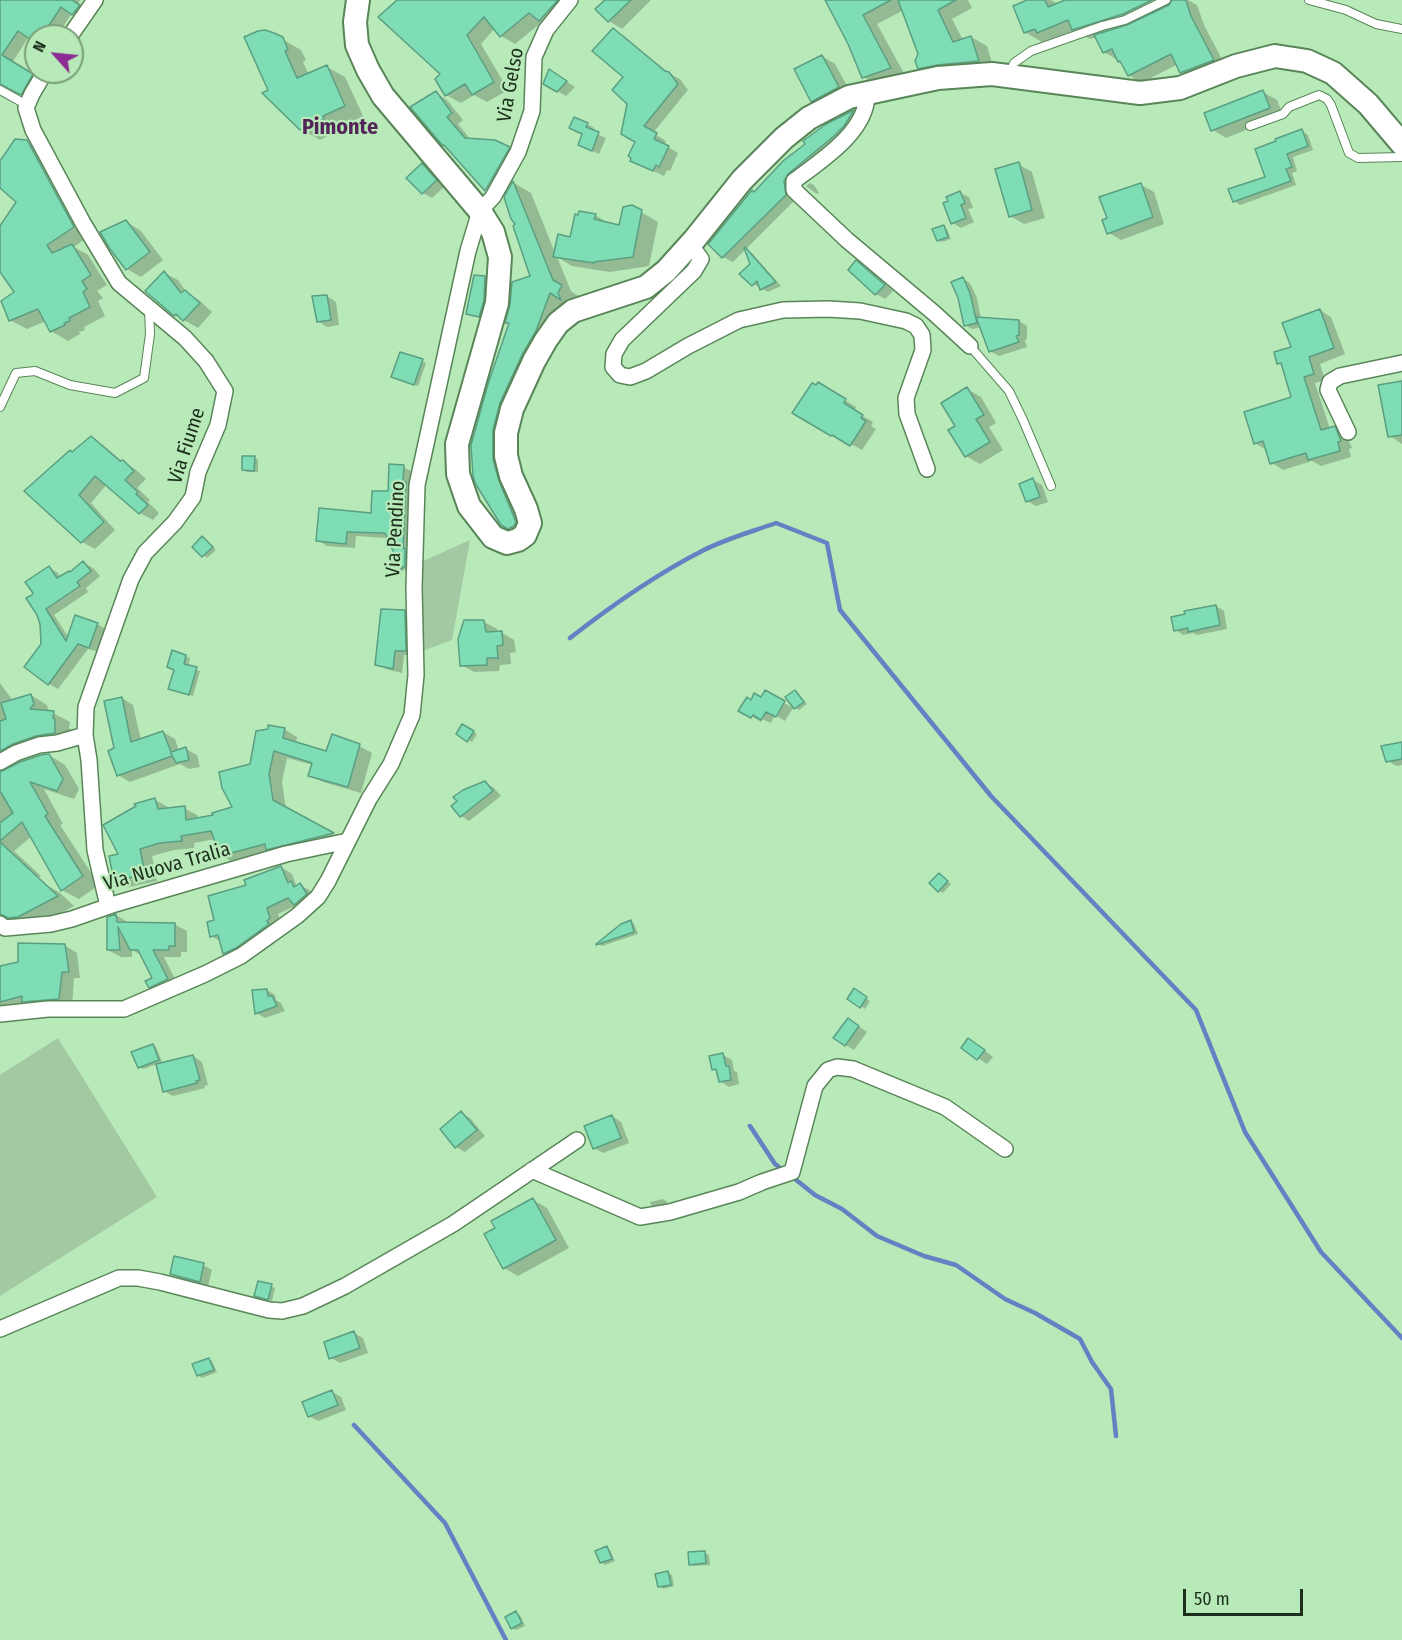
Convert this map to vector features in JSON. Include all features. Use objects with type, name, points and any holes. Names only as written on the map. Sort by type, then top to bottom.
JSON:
[{"type":"main road","points":[[358,0],[355,22],[357,45],[368,70],[383,96],[480,211],[493,232],[500,257],[497,303],[457,444],[458,474],[469,506],[493,537],[507,543],[525,535],[530,523],[526,508],[511,476],[506,456],[506,433],[512,409],[534,361],[558,322],[573,311],[646,287],[666,271],[742,180],[784,138],[809,118],[849,97],[938,78],[992,74],[1140,93],[1180,88],[1236,66],[1275,56],[1307,61],[1333,73],[1368,105],[1402,144]]},
{"type":"street","points":[[78,24],[95,0]]},
{"type":"street","name":"Via Gelso","points":[[480,211],[493,197],[518,152],[532,111],[534,57],[546,30],[570,0]]},
{"type":"street","points":[[27,106],[39,84]]},
{"type":"street","points":[[867,93],[867,103],[853,130],[843,142],[794,181],[794,190],[847,240],[970,346]]},
{"type":"street","name":"Via Fiume","points":[[27,106],[33,130],[118,283],[185,338],[207,361],[225,391],[218,425],[198,472],[193,497],[176,522],[145,553],[131,579],[86,707],[85,735],[89,760],[95,850],[108,906]]},
{"type":"street","name":"Via Pendino","points":[[0,1014],[48,1009],[124,1009],[241,956],[297,916],[318,897],[369,799],[391,764],[412,715],[416,675],[414,588],[417,485],[468,251],[480,211]]},
{"type":"street","points":[[690,244],[701,259],[694,271],[622,340],[614,354],[613,367],[620,375],[630,377],[646,371],[739,320],[783,310],[861,311],[906,321],[916,326],[922,335],[923,350],[906,398],[907,414],[927,469]]},
{"type":"street","points":[[1348,432],[1328,390],[1330,382],[1340,376],[1402,363]]},
{"type":"street","points":[[0,762],[16,753],[39,745],[57,743],[85,735]]},
{"type":"street","name":"Via Nuova Tralia","points":[[0,924],[5,928],[51,924],[72,919],[108,906],[286,854],[348,841]]},
{"type":"street","points":[[532,1170],[640,1217],[670,1212],[739,1192],[792,1172],[816,1086],[828,1070],[837,1067],[853,1069],[945,1107],[1005,1149]]},
{"type":"street","points":[[0,1329],[118,1278],[138,1278],[269,1310],[282,1311],[303,1306],[345,1286],[453,1224],[577,1140]]},
{"type":"lane","points":[[1008,76],[1014,63],[1031,51],[1125,20],[1166,0]]},
{"type":"lane","points":[[1309,0],[1346,10],[1376,24],[1402,29]]},
{"type":"lane","points":[[0,90],[27,106]]},
{"type":"lane","points":[[1251,126],[1283,114],[1289,107],[1319,95],[1327,99],[1349,153],[1358,158],[1402,157]]},
{"type":"lane","points":[[0,407],[16,373],[35,371],[70,385],[116,393],[144,378],[150,334],[149,308]]},
{"type":"lane","points":[[970,346],[1009,391],[1051,486]]},
{"type":"green space","points":[[470,540],[452,640],[409,656],[410,567]]},
{"type":"green space","points":[[58,1038],[157,1197],[0,1296],[0,1075]]},
{"type":"building","points":[[0,0],[72,0],[80,5],[72,15],[61,7],[50,24],[24,24],[24,35],[18,31],[2,55],[24,68],[24,84],[27,84],[21,95],[0,84]]},
{"type":"building","points":[[397,0],[558,0],[539,21],[529,13],[500,37],[484,17],[467,35],[494,82],[472,95],[465,84],[445,96],[435,79],[440,74],[378,17]]},
{"type":"building","points":[[605,0],[631,0],[608,22],[595,9]]},
{"type":"building","points":[[825,0],[891,0],[863,15],[891,68],[862,78],[848,44]]},
{"type":"building","points":[[898,0],[956,0],[938,10],[953,42],[971,36],[979,61],[918,69],[915,61],[918,54]]},
{"type":"building","points":[[1027,0],[1045,0],[1048,7],[1065,0],[1152,0],[1123,14],[1072,30],[1068,20],[1037,33],[1035,29],[1024,33],[1013,6]]},
{"type":"building","points":[[1172,0],[1186,0],[1191,16],[1214,60],[1180,73],[1171,54],[1128,76],[1112,49],[1103,53],[1094,35],[1127,25],[1169,5]]},
{"type":"building","points":[[613,28],[669,72],[678,84],[644,126],[657,133],[654,139],[669,146],[659,167],[656,165],[653,171],[630,161],[631,158],[628,156],[635,142],[621,134],[627,104],[612,90],[623,77],[592,51]]},
{"type":"building","points":[[265,30],[283,37],[288,50],[285,51],[297,78],[327,65],[345,106],[300,130],[262,93],[268,90],[244,37]]},
{"type":"building","points":[[822,55],[839,87],[811,102],[794,69]]},
{"type":"building","points":[[549,69],[567,81],[557,92],[543,84]]},
{"type":"building","points":[[1263,90],[1270,108],[1211,131],[1204,113]]},
{"type":"building","points":[[436,91],[452,113],[447,117],[465,138],[495,140],[510,147],[485,191],[410,107]]},
{"type":"building","points":[[854,110],[844,126],[834,136],[788,174],[784,181],[786,195],[722,258],[708,244],[752,190],[754,192],[783,161],[805,144],[803,141],[826,124]]},
{"type":"building","points":[[574,117],[588,123],[586,127],[599,132],[592,151],[578,145],[582,134],[569,128]]},
{"type":"building","points":[[1302,129],[1308,146],[1287,154],[1292,167],[1286,169],[1291,181],[1233,202],[1228,189],[1265,177],[1255,149]]},
{"type":"building","points":[[15,139],[27,140],[74,227],[47,245],[52,253],[72,244],[91,275],[82,281],[87,289],[83,292],[90,307],[69,318],[70,321],[64,323],[65,325],[50,332],[38,309],[9,321],[1,301],[14,292],[0,272],[0,226],[16,202],[0,188],[0,161]]},
{"type":"building","points":[[1019,162],[1032,210],[1009,217],[995,169]]},
{"type":"building","points":[[422,163],[437,180],[422,194],[406,178]]},
{"type":"building","points":[[513,181],[553,280],[562,285],[558,293],[561,300],[550,293],[536,331],[500,403],[493,430],[493,459],[499,481],[516,522],[508,529],[501,525],[475,483],[471,445],[488,384],[509,323],[505,323],[512,282],[530,276],[513,226],[515,224],[511,219],[504,197]]},
{"type":"building","points":[[1141,183],[1153,217],[1107,234],[1102,220],[1107,218],[1099,197]]},
{"type":"building","points":[[960,191],[965,203],[961,205],[966,218],[951,224],[943,203],[948,201],[946,197]]},
{"type":"building","points":[[632,205],[642,210],[633,257],[594,263],[553,257],[558,234],[570,237],[575,214],[578,215],[579,211],[596,214],[594,219],[619,225],[623,207]]},
{"type":"building","points":[[126,220],[150,252],[126,270],[100,232]]},
{"type":"building","points":[[944,225],[948,237],[937,241],[932,229]]},
{"type":"building","points":[[745,247],[776,282],[760,290],[757,281],[752,286],[739,274],[750,264]]},
{"type":"building","points":[[856,260],[885,285],[875,295],[848,270]]},
{"type":"building","points":[[164,271],[181,293],[185,290],[200,303],[183,321],[145,291]]},
{"type":"building","points":[[474,275],[485,276],[484,301],[479,317],[466,314]]},
{"type":"building","points":[[963,277],[970,293],[977,323],[964,326],[958,298],[951,282]]},
{"type":"building","points":[[327,295],[331,320],[317,322],[312,296]]},
{"type":"building","points":[[1320,309],[1334,348],[1309,357],[1314,374],[1304,377],[1321,430],[1335,426],[1341,441],[1338,442],[1340,451],[1308,460],[1306,453],[1270,464],[1263,441],[1254,444],[1244,412],[1291,397],[1281,363],[1277,364],[1274,352],[1291,347],[1282,323]]},
{"type":"building","points":[[976,317],[1019,320],[1019,335],[1016,336],[1019,342],[989,352]]},
{"type":"building","points":[[400,352],[423,359],[414,385],[391,377]]},
{"type":"building","points":[[1402,381],[1402,435],[1388,437],[1378,385]]},
{"type":"building","points":[[818,382],[846,399],[844,403],[863,415],[861,418],[866,421],[850,446],[792,413],[812,383],[816,385]]},
{"type":"building","points":[[967,387],[984,415],[976,419],[990,442],[965,457],[948,430],[955,426],[941,403]]},
{"type":"building","points":[[91,436],[134,471],[125,480],[148,505],[139,514],[95,476],[79,495],[104,522],[81,543],[24,491],[70,450],[72,452]]},
{"type":"building","points":[[242,456],[255,456],[254,471],[242,470]]},
{"type":"building","points":[[389,464],[404,465],[403,482],[406,482],[403,548],[405,548],[405,567],[402,567],[402,570],[396,567],[396,558],[385,533],[347,532],[346,544],[316,541],[319,508],[371,513],[372,491],[388,491]]},
{"type":"building","points":[[1033,478],[1040,497],[1026,502],[1019,484]]},
{"type":"building","points":[[202,536],[213,547],[202,557],[192,547]]},
{"type":"building","points":[[83,561],[91,571],[77,582],[80,586],[46,609],[66,641],[75,615],[98,623],[89,648],[78,644],[48,685],[24,667],[41,644],[40,624],[26,598],[33,593],[25,582],[49,566],[57,578],[70,572]]},
{"type":"building","points":[[1216,605],[1220,625],[1188,632],[1188,628],[1174,631],[1171,617],[1185,614],[1184,611]]},
{"type":"building","points":[[381,609],[405,610],[406,651],[395,651],[393,669],[375,665]]},
{"type":"building","points":[[464,620],[484,620],[486,632],[502,631],[503,645],[497,646],[498,658],[487,658],[487,665],[460,666],[458,639]]},
{"type":"building","points":[[172,650],[186,655],[184,664],[197,667],[189,695],[168,689],[174,670],[167,667]]},
{"type":"building","points":[[765,690],[785,701],[776,717],[766,712],[761,720],[738,711],[747,697],[751,700],[754,693],[761,697]]},
{"type":"building","points":[[795,690],[804,702],[794,709],[785,697]]},
{"type":"building","points":[[31,694],[34,704],[30,709],[54,711],[55,733],[36,736],[0,751],[0,721],[6,719],[1,703]]},
{"type":"building","points":[[122,697],[131,742],[163,731],[171,752],[186,747],[189,760],[176,763],[171,753],[172,756],[117,776],[108,751],[114,748],[104,701]]},
{"type":"building","points":[[462,724],[474,731],[467,742],[456,734]]},
{"type":"building","points":[[268,725],[285,728],[283,738],[326,751],[332,734],[360,744],[348,787],[308,776],[312,763],[274,751],[269,774],[273,800],[334,833],[266,850],[265,844],[220,856],[211,831],[181,836],[182,841],[160,843],[140,849],[145,874],[114,881],[109,856],[118,854],[103,825],[136,806],[134,804],[155,798],[158,809],[185,806],[186,820],[213,815],[212,813],[232,807],[222,788],[219,772],[250,764],[256,731],[268,729]]},
{"type":"building","points":[[1402,742],[1402,759],[1386,762],[1381,746]]},
{"type":"building","points":[[49,754],[63,779],[57,791],[30,782],[48,814],[45,816],[83,876],[61,891],[22,822],[0,841],[0,823],[13,813],[0,791],[0,772],[20,762]]},
{"type":"building","points":[[485,781],[493,791],[460,817],[451,806],[457,801],[453,797]]},
{"type":"building","points":[[0,842],[58,896],[18,917],[8,918],[0,914]]},
{"type":"building","points":[[281,866],[288,883],[291,881],[294,887],[300,883],[307,894],[294,905],[288,898],[267,908],[269,924],[236,948],[223,954],[218,935],[210,937],[207,922],[214,920],[208,896],[246,885],[244,880]]},
{"type":"building","points":[[939,873],[948,881],[938,892],[929,883]]},
{"type":"building","points":[[116,914],[117,922],[175,923],[175,946],[169,946],[169,950],[153,950],[168,979],[149,988],[145,981],[152,978],[138,950],[130,950],[118,927],[120,950],[107,950],[107,917]]},
{"type":"building","points":[[631,920],[634,932],[596,945],[621,924]]},
{"type":"building","points":[[18,943],[65,944],[69,972],[62,972],[59,999],[22,1002],[22,996],[0,1002],[0,966],[18,962]]},
{"type":"building","points":[[854,988],[867,997],[860,1008],[847,999]]},
{"type":"building","points":[[267,989],[268,996],[272,996],[277,1006],[255,1014],[252,990]]},
{"type":"building","points":[[848,1018],[859,1026],[845,1046],[833,1038]]},
{"type":"building","points":[[968,1038],[985,1050],[977,1060],[961,1048]]},
{"type":"building","points":[[153,1044],[159,1060],[138,1068],[131,1052]]},
{"type":"building","points":[[723,1053],[726,1066],[729,1066],[731,1080],[719,1082],[716,1069],[712,1070],[709,1056]]},
{"type":"building","points":[[193,1055],[200,1080],[196,1081],[197,1083],[163,1092],[156,1064]]},
{"type":"building","points":[[461,1111],[477,1130],[455,1148],[440,1129]]},
{"type":"building","points":[[612,1115],[621,1138],[593,1149],[584,1126]]},
{"type":"building","points":[[533,1198],[556,1240],[503,1269],[484,1234],[495,1228],[491,1221]]},
{"type":"building","points":[[174,1256],[204,1263],[200,1282],[170,1274]]},
{"type":"building","points":[[258,1281],[272,1284],[268,1300],[254,1296]]},
{"type":"building","points":[[354,1331],[360,1348],[329,1359],[324,1342]]},
{"type":"building","points":[[209,1358],[214,1370],[197,1376],[192,1364]]},
{"type":"building","points":[[332,1390],[338,1405],[308,1417],[302,1402]]},
{"type":"building","points":[[607,1546],[612,1559],[600,1563],[595,1551]]},
{"type":"building","points":[[705,1551],[706,1563],[689,1565],[688,1552]]},
{"type":"building","points":[[668,1571],[671,1585],[658,1587],[655,1574]]},
{"type":"building","points":[[516,1611],[522,1623],[511,1629],[505,1617]]},
{"type":"waterway","points":[[570,638],[650,581],[685,560],[729,539],[776,523],[827,543],[840,610],[991,796],[1196,1010],[1245,1132],[1321,1252],[1402,1338]]},
{"type":"waterway","points":[[750,1126],[775,1164],[783,1170]]},
{"type":"waterway","points":[[790,1175],[815,1195],[842,1209],[877,1236],[924,1256],[956,1265],[1005,1299],[1080,1339],[1092,1362],[1111,1389],[1116,1436]]},
{"type":"waterway","points":[[354,1425],[445,1523],[506,1640]]},
{"type":"district","name":"Pimonte","points":[[340,128]]}]
